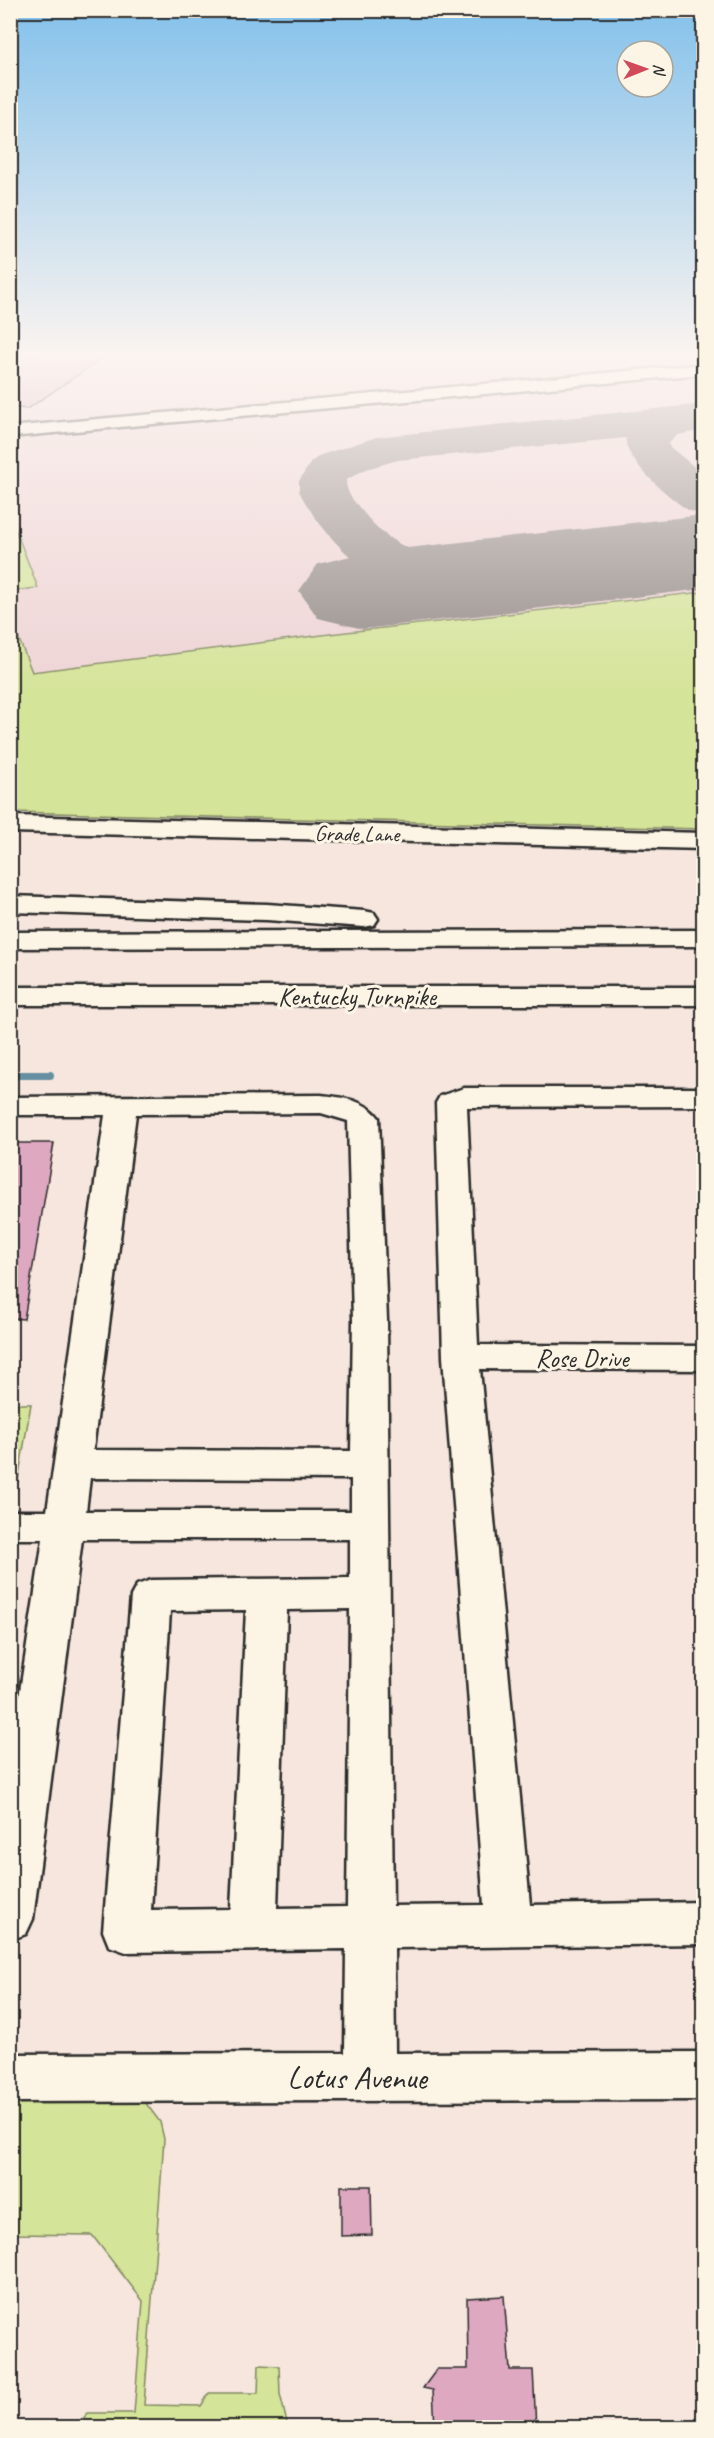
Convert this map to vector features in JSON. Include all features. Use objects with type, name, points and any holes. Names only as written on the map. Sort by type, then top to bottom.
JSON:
[{"type":"main road","name":"Grade Lane","points":[[10,824],[704,841]]},
{"type":"main road","points":[[10,904],[267,912],[608,937]]},
{"type":"main road","points":[[10,940],[704,938]]},
{"type":"main road","name":"Kentucky Turnpike","points":[[10,996],[704,996]]},
{"type":"main road","points":[[509,1927],[462,1357],[451,1104],[464,1097],[704,1097]]},
{"type":"main road","points":[[10,1106],[321,1104],[347,1108],[363,1118],[370,1320],[370,2077]]},
{"type":"main road","points":[[10,1919],[122,1105]]},
{"type":"main road","name":"Rose Drive","points":[[462,1357],[704,1358]]},
{"type":"main road","points":[[72,1464],[370,1465]]},
{"type":"main road","points":[[10,1525],[370,1525]]},
{"type":"main road","points":[[369,1593],[152,1596],[126,1931],[704,1923]]},
{"type":"main road","points":[[254,1930],[267,1594]]},
{"type":"main road","name":"Lotus Avenue","points":[[10,2078],[704,2076]]},
{"type":"shaded area","points":[[11,468],[703,468],[703,817],[11,796]]},
{"type":"green space","points":[[10,521],[14,526],[38,588],[11,591]]},
{"type":"green space","points":[[703,592],[703,829],[11,812],[11,619],[32,672],[338,633]]},
{"type":"green space","points":[[11,1404],[31,1404],[13,1510],[10,1510]]},
{"type":"green space","points":[[142,2098],[160,2122],[164,2139],[144,2405],[201,2406],[209,2393],[258,2393],[259,2365],[279,2366],[280,2394],[288,2427],[81,2427],[79,2423],[88,2413],[134,2413],[143,2301],[92,2235],[11,2234],[10,2099]]},
{"type":"building","points":[[10,1143],[54,1143],[24,1319],[10,1318]]},
{"type":"building","points":[[341,2186],[371,2186],[372,2235],[341,2236]]},
{"type":"building","points":[[504,2296],[510,2370],[533,2370],[536,2427],[435,2427],[433,2390],[423,2388],[437,2369],[468,2369],[467,2298]]},
{"type":"waterway","points":[[10,1075],[50,1075]]},
{"type":"taxiway","points":[[333,468],[322,481],[323,491],[327,498],[364,543],[385,557],[422,569],[467,574],[511,574]]},
{"type":"taxiway","points":[[667,468],[704,500]]},
{"type":"runway","points":[[363,591],[704,552]]}]
